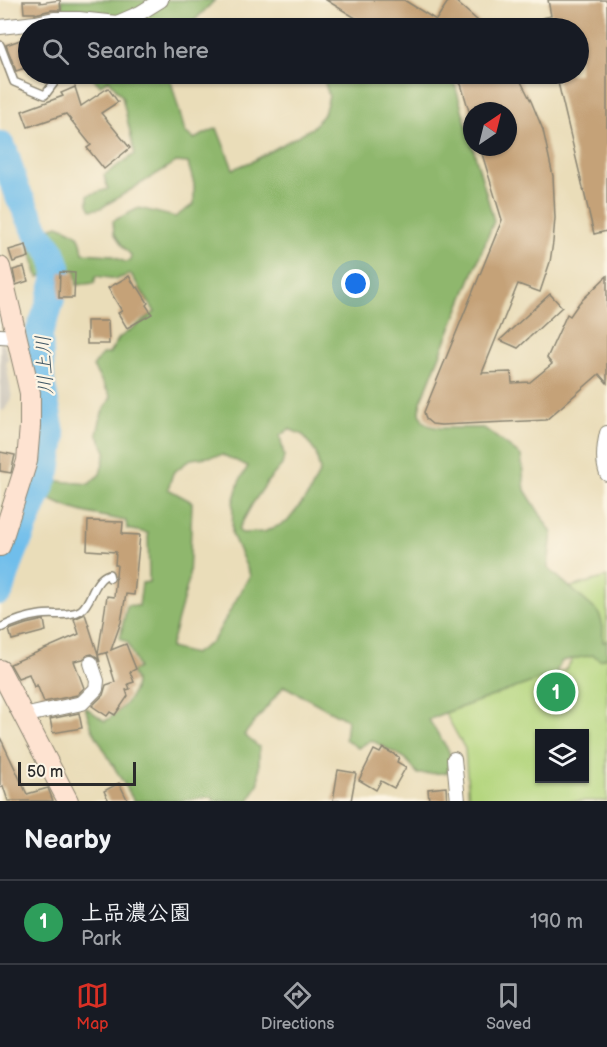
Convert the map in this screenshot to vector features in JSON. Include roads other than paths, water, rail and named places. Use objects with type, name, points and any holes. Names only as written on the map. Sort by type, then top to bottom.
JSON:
[{"type":"street","points":[[130,18],[161,0]]},
{"type":"street","points":[[0,27],[18,25]]},
{"type":"street","points":[[0,267],[8,337],[30,393],[27,461],[0,546]]},
{"type":"street","points":[[607,433],[604,445],[604,467],[607,474]]},
{"type":"street","points":[[23,716],[82,703],[96,689],[97,681],[91,663]]},
{"type":"street","points":[[0,670],[6,697],[23,716],[68,801]]},
{"type":"street","points":[[454,759],[458,801]]},
{"type":"lane","points":[[0,45],[14,82],[18,84]]},
{"type":"lane","points":[[19,84],[45,95],[53,84]]},
{"type":"lane","points":[[0,628],[39,615],[72,613],[82,610],[102,576],[109,574],[110,578]]},
{"type":"waterway","name":"川上川","points":[[0,145],[16,190],[37,232],[52,252],[57,267],[56,281],[39,333],[41,382],[52,438],[47,471],[0,591]]},
{"type":"place","name":"上品濃公園","points":[[556,692]]}]
